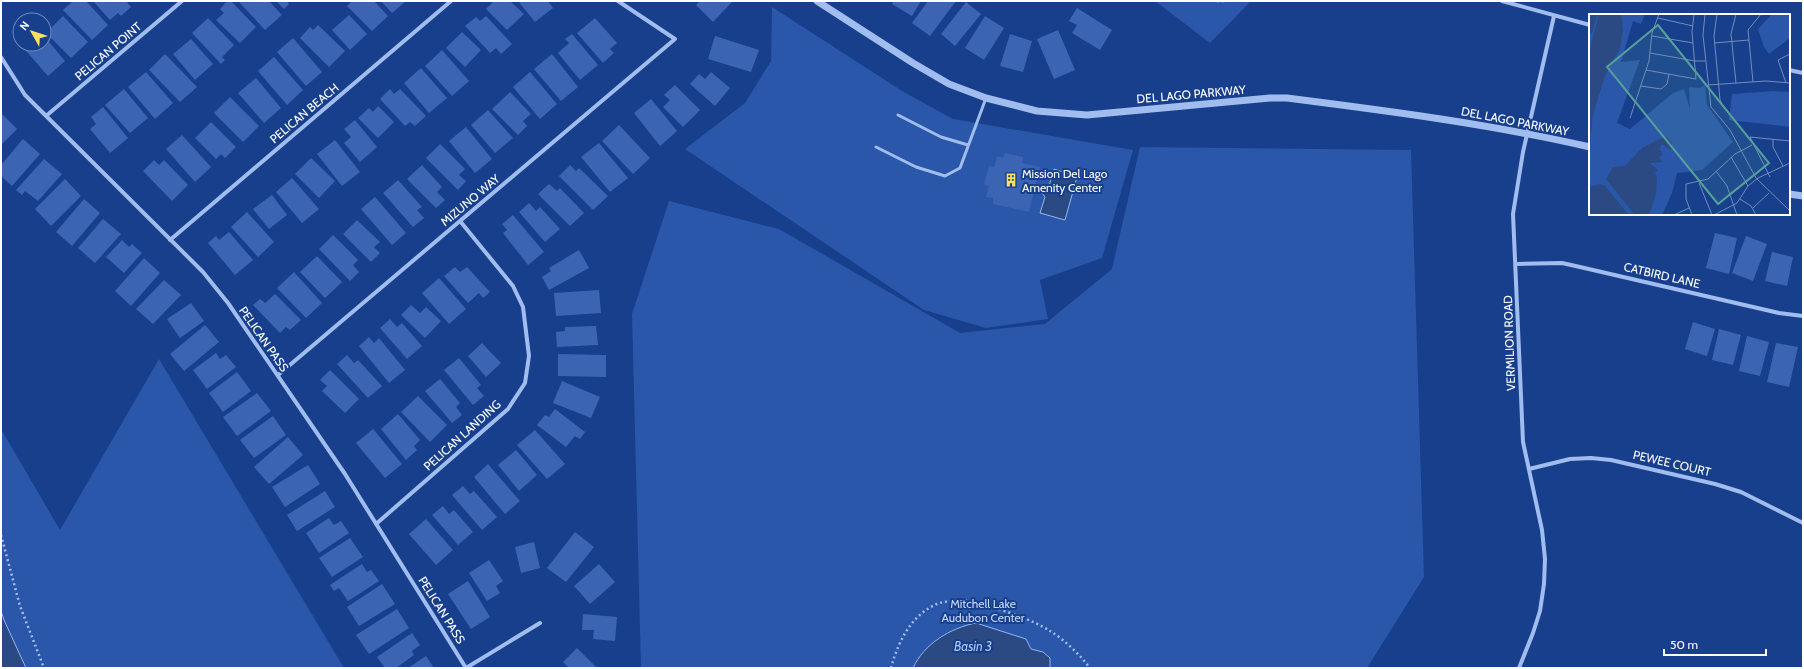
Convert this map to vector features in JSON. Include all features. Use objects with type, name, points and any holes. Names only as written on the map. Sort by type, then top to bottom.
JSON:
[{"type":"street","name":"PELICAN POINT","points":[[46,116],[182,1]]},
{"type":"street","name":"PELICAN BEACH","points":[[170,240],[451,1]]},
{"type":"street","name":"MIZUNO WAY","points":[[278,375],[675,39],[618,1]]},
{"type":"street","name":"DEL LAGO PARKWAY","points":[[817,1],[913,64],[949,84],[986,98],[1037,111],[1087,115],[1270,98],[1287,98],[1432,117],[1528,133],[1589,147]]},
{"type":"street","points":[[1502,1],[1554,16],[1589,24]]},
{"type":"street","name":"VERMILION ROAD","points":[[1519,668],[1534,633],[1544,584],[1545,559],[1542,530],[1523,442],[1513,214],[1528,133],[1554,16]]},
{"type":"street","name":"PELICAN PASS","points":[[1,57],[25,95],[203,272],[228,303],[345,474],[466,668]]},
{"type":"street","points":[[1790,70],[1803,73]]},
{"type":"street","points":[[1790,194],[1803,196]]},
{"type":"street","name":"PELICAN LANDING","points":[[376,524],[508,409],[525,383],[529,356],[523,307],[513,286],[460,221]]},
{"type":"street","name":"CATBIRD LANE","points":[[1516,264],[1562,263],[1779,313],[1803,316]]},
{"type":"street","name":"PEWEE COURT","points":[[1529,469],[1570,459],[1591,458],[1611,460],[1715,484],[1741,492],[1803,523]]},
{"type":"street","points":[[466,668],[540,623]]},
{"type":"lane","points":[[876,147],[916,167],[945,176],[960,168],[986,98]]},
{"type":"lane","points":[[898,115],[941,138],[968,145]]},
{"type":"path","points":[[1217,1],[1224,1]]},
{"type":"path","points":[[1,535],[20,606],[44,668]]},
{"type":"path","points":[[891,668],[896,650],[914,618],[938,603],[968,600],[1022,618],[1050,631],[1082,658],[1090,668]]},
{"type":"green space","points":[[1155,1],[1251,1],[1210,43]]},
{"type":"green space","points":[[772,7],[902,91],[953,119],[1133,150],[1102,258],[1040,280],[1048,319],[986,328],[924,310],[685,149],[745,103],[771,61]]},
{"type":"green space","name":"Mitchell Lake Audubon Center","points":[[1140,147],[1411,150],[1424,577],[1367,668],[641,668],[632,314],[669,201],[779,229],[960,333],[1045,324],[1112,269]]},
{"type":"green space","points":[[159,359],[344,668],[1,668],[1,429],[60,530]]},
{"type":"water","points":[[1054,169],[1077,177],[1065,220],[1040,213],[1045,197],[1041,189],[1045,186],[1049,186]]},
{"type":"water","points":[[1,611],[4,620],[26,668],[1,668]]},
{"type":"water","name":"Basin 3","points":[[976,623],[1026,639],[1031,649],[1043,652],[1050,658],[1050,668],[913,668],[924,652],[939,638],[966,625]]},
{"type":"building","points":[[73,1],[86,1],[108,25],[92,40],[63,10]]},
{"type":"building","points":[[93,1],[126,1],[131,7],[121,16],[118,13],[110,20]]},
{"type":"building","points":[[227,1],[231,1],[256,27],[240,43],[216,20],[224,13],[220,9]]},
{"type":"building","points":[[238,1],[269,1],[282,15],[265,30]]},
{"type":"building","points":[[276,1],[287,1],[289,4],[284,9]]},
{"type":"building","points":[[352,1],[374,1],[388,16],[372,31],[347,6]]},
{"type":"building","points":[[381,1],[406,1],[392,13]]},
{"type":"building","points":[[494,1],[510,1],[524,14],[507,30],[486,9]]},
{"type":"building","points":[[518,1],[548,1],[553,8],[535,22]]},
{"type":"building","points":[[700,1],[733,1],[713,22],[696,5]]},
{"type":"building","points":[[894,1],[921,1],[912,16],[892,4]]},
{"type":"building","points":[[928,1],[956,1],[930,36],[912,23]]},
{"type":"building","points":[[966,2],[981,14],[955,46],[941,34]]},
{"type":"building","points":[[1077,8],[1112,30],[1100,50],[1072,33],[1077,25],[1069,21]]},
{"type":"building","points":[[349,15],[367,34],[350,50],[332,30]]},
{"type":"building","points":[[63,16],[88,42],[71,58],[52,39],[52,27]]},
{"type":"building","points":[[486,16],[512,44],[501,54],[496,48],[490,53],[465,26],[476,17],[480,21]]},
{"type":"building","points":[[985,16],[1004,28],[984,60],[965,48]]},
{"type":"building","points":[[208,18],[234,45],[222,57],[225,60],[221,64],[192,33]]},
{"type":"building","points":[[595,18],[617,43],[610,49],[614,53],[603,63],[577,33]]},
{"type":"building","points":[[318,25],[345,51],[329,67],[300,38],[310,27],[313,30]]},
{"type":"building","points":[[1058,30],[1075,70],[1054,79],[1037,39]]},
{"type":"building","points":[[462,32],[481,50],[465,67],[446,48]]},
{"type":"building","points":[[572,34],[598,65],[580,80],[558,53],[569,43],[565,39]]},
{"type":"building","points":[[1010,34],[1032,41],[1023,72],[1000,66]]},
{"type":"building","points":[[715,36],[759,50],[751,72],[708,59]]},
{"type":"building","points":[[293,38],[322,72],[306,86],[277,52]]},
{"type":"building","points":[[191,39],[213,64],[195,80],[173,54]]},
{"type":"building","points":[[52,46],[65,61],[48,76],[27,52],[52,52]]},
{"type":"building","points":[[442,50],[469,81],[452,96],[425,66]]},
{"type":"building","points":[[165,54],[197,87],[180,102],[149,70]]},
{"type":"building","points":[[552,54],[578,87],[561,101],[534,69]]},
{"type":"building","points":[[274,57],[303,90],[287,105],[258,71]]},
{"type":"building","points":[[421,68],[447,98],[429,113],[404,83]]},
{"type":"building","points":[[146,72],[173,103],[155,119],[128,87]]},
{"type":"building","points":[[530,72],[557,104],[540,119],[513,87]]},
{"type":"building","points":[[711,72],[730,88],[715,106],[690,84],[699,74],[705,79]]},
{"type":"building","points":[[256,78],[281,108],[264,123],[238,93]]},
{"type":"building","points":[[675,85],[700,110],[683,127],[663,107],[670,100],[664,95]]},
{"type":"building","points":[[124,89],[148,118],[130,133],[105,105]]},
{"type":"building","points":[[390,89],[394,94],[400,89],[426,116],[415,126],[410,122],[405,126],[380,99]]},
{"type":"building","points":[[510,92],[531,114],[523,121],[527,126],[518,135],[492,109]]},
{"type":"building","points":[[230,97],[259,126],[243,142],[214,113]]},
{"type":"building","points":[[651,99],[677,131],[660,146],[634,113]]},
{"type":"building","points":[[378,106],[394,122],[378,138],[358,118],[369,108],[373,112]]},
{"type":"building","points":[[103,107],[128,138],[110,153],[90,129],[96,124],[91,117]]},
{"type":"building","points":[[488,110],[513,138],[495,153],[471,125]]},
{"type":"building","points":[[1,113],[17,129],[1,145]]},
{"type":"building","points":[[355,120],[377,147],[360,162],[344,143],[351,137],[344,129]]},
{"type":"building","points":[[211,122],[236,147],[225,158],[221,154],[216,159],[195,138]]},
{"type":"building","points":[[619,125],[650,158],[633,174],[602,141]]},
{"type":"building","points":[[466,127],[492,159],[475,173],[449,141]]},
{"type":"building","points":[[182,135],[211,167],[195,182],[166,149]]},
{"type":"building","points":[[23,139],[40,154],[12,186],[1,176],[1,165]]},
{"type":"building","points":[[335,140],[360,172],[342,186],[317,154]]},
{"type":"building","points":[[599,143],[628,178],[610,192],[581,157]]},
{"type":"building","points":[[440,144],[465,169],[459,175],[466,181],[458,190],[426,158]]},
{"type":"building","name":"Mission Del Lago Amenity Center","points":[[1005,153],[1023,157],[1022,163],[1040,167],[1029,212],[993,204],[993,198],[986,197],[989,186],[984,184],[989,166],[994,167],[997,156],[1003,158]]},
{"type":"building","points":[[311,158],[335,181],[319,198],[295,174]]},
{"type":"building","points":[[44,159],[62,174],[38,201],[25,191],[22,195],[16,190]]},
{"type":"building","points":[[154,160],[159,165],[164,160],[188,185],[172,201],[143,171]]},
{"type":"building","points":[[422,165],[442,187],[437,192],[445,200],[436,208],[407,179]]},
{"type":"building","points":[[570,165],[576,171],[579,168],[608,196],[593,210],[559,176]]},
{"type":"building","points":[[292,178],[319,209],[302,223],[276,192]]},
{"type":"building","points":[[65,179],[81,196],[51,226],[35,209]]},
{"type":"building","points":[[398,180],[422,207],[417,210],[424,218],[413,227],[383,193]]},
{"type":"building","points":[[549,184],[557,191],[560,188],[584,213],[570,226],[538,194]]},
{"type":"building","points":[[272,195],[287,215],[269,229],[253,209]]},
{"type":"building","points":[[375,197],[406,233],[392,245],[361,209]]},
{"type":"building","points":[[84,199],[100,213],[72,246],[56,232]]},
{"type":"building","points":[[529,203],[536,211],[540,207],[560,229],[545,242],[519,212]]},
{"type":"building","points":[[247,212],[274,242],[258,257],[231,227]]},
{"type":"building","points":[[513,215],[544,252],[528,265],[503,233],[507,230],[502,224]]},
{"type":"building","points":[[103,219],[121,234],[95,263],[78,248]]},
{"type":"building","points":[[357,220],[380,242],[374,247],[380,253],[371,262],[343,234]]},
{"type":"building","points":[[229,232],[253,260],[235,275],[208,243],[216,236],[219,240]]},
{"type":"building","points":[[1715,233],[1737,238],[1729,274],[1706,268]]},
{"type":"building","points":[[333,235],[358,260],[353,265],[359,272],[350,281],[319,249]]},
{"type":"building","points":[[1746,236],[1767,244],[1753,281],[1732,273]]},
{"type":"building","points":[[122,240],[129,247],[132,244],[142,253],[124,273],[106,257]]},
{"type":"building","points":[[579,250],[589,268],[549,290],[542,277],[551,271],[549,268]]},
{"type":"building","points":[[1772,252],[1793,257],[1787,286],[1765,281]]},
{"type":"building","points":[[317,256],[342,282],[325,298],[300,272]]},
{"type":"building","points":[[144,258],[160,273],[131,306],[115,291]]},
{"type":"building","points":[[455,267],[460,272],[467,267],[490,292],[483,298],[479,293],[468,303],[444,276]]},
{"type":"building","points":[[294,272],[322,303],[306,318],[277,288]]},
{"type":"building","points":[[439,278],[466,309],[449,324],[422,293]]},
{"type":"building","points":[[164,280],[181,295],[153,324],[136,309]]},
{"type":"building","points":[[599,290],[601,313],[556,316],[554,293]]},
{"type":"building","points":[[275,294],[301,320],[290,330],[286,327],[280,333],[253,305],[260,299],[265,303]]},
{"type":"building","points":[[191,303],[204,321],[180,338],[167,319]]},
{"type":"building","points":[[411,305],[420,313],[426,307],[441,321],[425,338],[401,315]]},
{"type":"building","points":[[390,319],[397,327],[402,323],[422,346],[407,359],[380,328]]},
{"type":"building","points":[[1693,322],[1715,329],[1707,356],[1685,349]]},
{"type":"building","points":[[205,325],[219,342],[184,371],[170,354]]},
{"type":"building","points":[[596,326],[598,345],[557,347],[556,332],[565,331],[565,327]]},
{"type":"building","points":[[1719,329],[1741,335],[1733,365],[1712,360]]},
{"type":"building","points":[[1747,336],[1769,342],[1760,376],[1739,371]]},
{"type":"building","points":[[369,337],[374,343],[379,338],[405,370],[389,383],[359,346]]},
{"type":"building","points":[[482,343],[501,363],[486,377],[468,356]]},
{"type":"building","points":[[1776,343],[1798,347],[1789,387],[1767,382]]},
{"type":"building","points":[[216,353],[220,359],[226,355],[236,367],[207,389],[193,370]]},
{"type":"building","points":[[558,354],[606,355],[606,377],[558,376]]},
{"type":"building","points":[[347,355],[354,363],[358,360],[382,386],[368,398],[337,364]]},
{"type":"building","points":[[459,358],[481,385],[477,388],[484,396],[473,405],[444,370]]},
{"type":"building","points":[[330,370],[359,399],[345,413],[322,391],[327,386],[320,380]]},
{"type":"building","points":[[237,372],[251,391],[223,412],[209,393]]},
{"type":"building","points":[[440,379],[460,403],[456,407],[462,415],[452,423],[425,391]]},
{"type":"building","points":[[562,381],[600,397],[591,418],[553,403]]},
{"type":"building","points":[[257,393],[271,411],[237,436],[223,417]]},
{"type":"building","points":[[418,396],[447,425],[430,442],[401,412]]},
{"type":"building","points":[[555,409],[585,432],[580,439],[575,436],[566,447],[537,425],[545,415],[549,417]]},
{"type":"building","points":[[398,414],[420,440],[414,446],[417,450],[406,460],[381,429]]},
{"type":"building","points":[[273,416],[286,435],[254,458],[240,440]]},
{"type":"building","points":[[373,429],[402,464],[385,478],[356,443]]},
{"type":"building","points":[[535,430],[565,464],[547,479],[517,445]]},
{"type":"building","points":[[288,437],[303,455],[269,484],[254,467]]},
{"type":"building","points":[[516,450],[537,475],[519,491],[498,465]]},
{"type":"building","points":[[488,464],[520,501],[505,514],[474,477]]},
{"type":"building","points":[[308,465],[320,484],[285,507],[272,487]]},
{"type":"building","points":[[463,486],[470,494],[474,491],[497,517],[482,530],[452,495]]},
{"type":"building","points":[[325,491],[335,507],[297,531],[287,515]]},
{"type":"building","points":[[443,506],[449,514],[454,510],[473,532],[458,545],[432,515]]},
{"type":"building","points":[[329,518],[334,525],[341,521],[349,533],[319,553],[306,533]]},
{"type":"building","points":[[426,519],[453,550],[436,565],[409,534]]},
{"type":"building","points":[[575,532],[594,547],[566,582],[547,568]]},
{"type":"building","points":[[350,538],[363,557],[332,577],[319,558]]},
{"type":"building","points":[[534,542],[540,568],[521,573],[515,547]]},
{"type":"building","points":[[489,560],[503,581],[496,586],[500,593],[487,601],[469,573]]},
{"type":"building","points":[[362,564],[367,572],[371,570],[379,581],[348,601],[339,588],[334,591],[330,585]]},
{"type":"building","points":[[599,564],[615,582],[590,604],[574,586]]},
{"type":"building","points":[[468,581],[490,617],[471,629],[448,594]]},
{"type":"building","points":[[382,584],[395,604],[359,626],[347,607]]},
{"type":"building","points":[[397,609],[409,628],[369,654],[356,635]]},
{"type":"building","points":[[583,614],[617,617],[615,641],[593,639],[594,630],[582,630]]},
{"type":"building","points":[[412,633],[420,645],[412,651],[414,655],[396,668],[385,668],[377,657]]},
{"type":"building","points":[[577,648],[596,667],[595,668],[569,668],[563,662]]},
{"type":"building","points":[[426,656],[434,668],[408,668]]},
{"type":"place","name":"Mission Del Lago Amenity Center","points":[[1011,180]]}]
